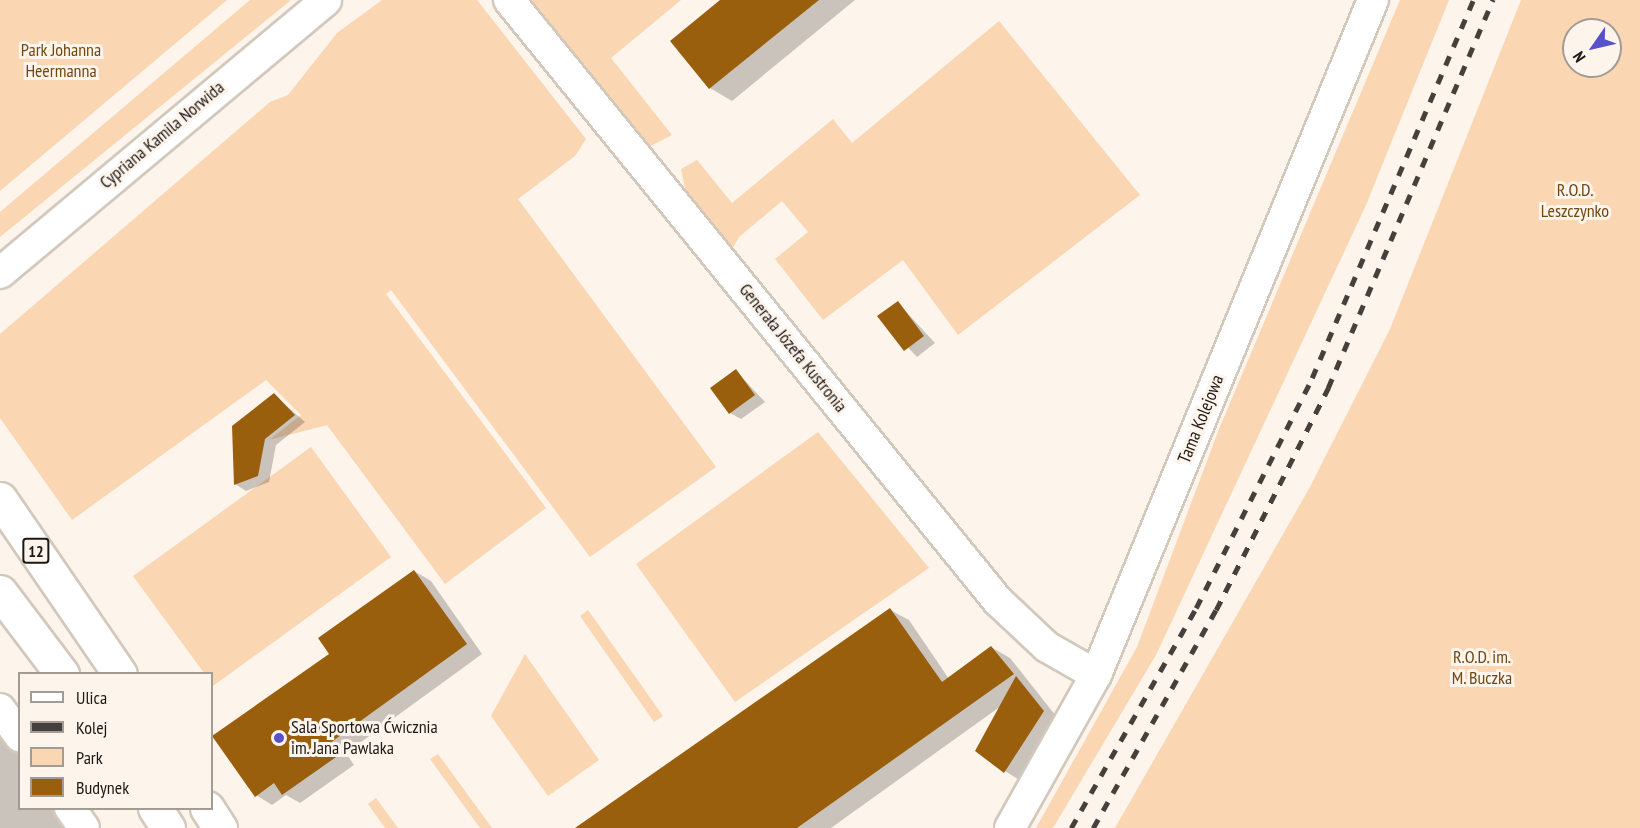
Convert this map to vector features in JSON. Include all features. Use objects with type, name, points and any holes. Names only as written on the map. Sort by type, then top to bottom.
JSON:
[{"type":"main road","name":"12","points":[[0,499],[119,672]]},
{"type":"main road","points":[[0,592],[60,672]]},
{"type":"main road","points":[[156,810],[168,828]]},
{"type":"main road","points":[[208,810],[220,828]]},
{"type":"street","name":"Cypriana Kamila Norwida","points":[[0,273],[326,0]]},
{"type":"street","name":"Generała Józefa Kustronia","points":[[509,0],[998,601],[1047,647],[1096,675]]},
{"type":"street","name":"Tama Kolejowa","points":[[1010,828],[1096,675],[1373,0]]},
{"type":"street","points":[[0,709],[18,734]]},
{"type":"street","points":[[71,810],[84,828]]},
{"type":"green space","name":"Park Johanna Heermanna","points":[[0,0],[227,0],[0,191]]},
{"type":"green space","points":[[250,0],[291,0],[0,237],[0,212]]},
{"type":"green space","points":[[382,0],[477,0],[586,139],[575,156],[518,199],[716,467],[590,557],[391,290],[386,294],[546,508],[445,584],[327,425],[269,440],[301,415],[266,380],[72,520],[0,418],[0,334],[270,102],[288,95],[337,33]]},
{"type":"green space","points":[[524,0],[681,0],[611,58],[672,135],[647,148]]},
{"type":"green space","points":[[1400,0],[1449,0],[1366,205],[1156,655],[1053,828],[1036,828],[1137,647],[1219,429]]},
{"type":"green space","name":"R.O.D. im. M. Buczka","points":[[1521,0],[1640,0],[1640,828],[1115,828],[1310,487],[1390,329]]},
{"type":"green space","points":[[999,21],[1140,195],[958,335],[903,260],[823,320],[775,259],[808,232],[782,201],[739,237],[731,251],[688,203],[681,169],[697,160],[732,203],[833,119],[852,143]]},
{"type":"green space","points":[[818,432],[929,568],[735,702],[636,564]]},
{"type":"green space","points":[[311,447],[391,557],[213,686],[213,672],[203,672],[133,576]]},
{"type":"green space","points":[[588,610],[663,716],[654,722],[580,616]]},
{"type":"green space","points":[[525,654],[599,760],[548,796],[491,716]]},
{"type":"green space","points":[[438,754],[492,828],[480,828],[430,759]]},
{"type":"green space","points":[[376,798],[398,828],[385,828],[368,804]]},
{"type":"building","points":[[720,0],[819,0],[709,89],[670,41]]},
{"type":"building","points":[[898,301],[924,336],[904,351],[877,316]]},
{"type":"building","points":[[736,369],[755,395],[729,414],[710,388]]},
{"type":"building","points":[[274,393],[295,415],[265,439],[258,476],[234,485],[232,426]]},
{"type":"building","points":[[414,570],[467,644],[330,743],[339,755],[282,795],[274,783],[255,797],[213,735],[329,654],[318,638]]},
{"type":"building","points":[[890,608],[942,682],[991,646],[1014,674],[797,828],[575,828]]},
{"type":"building","points":[[1016,676],[1044,711],[1004,773],[975,751]]},
{"type":"railway","points":[[1071,828],[1196,608],[1312,378],[1473,0]]},
{"type":"railway","points":[[1093,828],[1216,610],[1328,388],[1493,0]]},
{"type":"place","name":"Sala Sportowa Ćwicznia im. Jana Pawlaka","points":[[279,738]]},
{"type":"park label","name":"R.O.D. Leszczynko","points":[[1575,201]]}]
